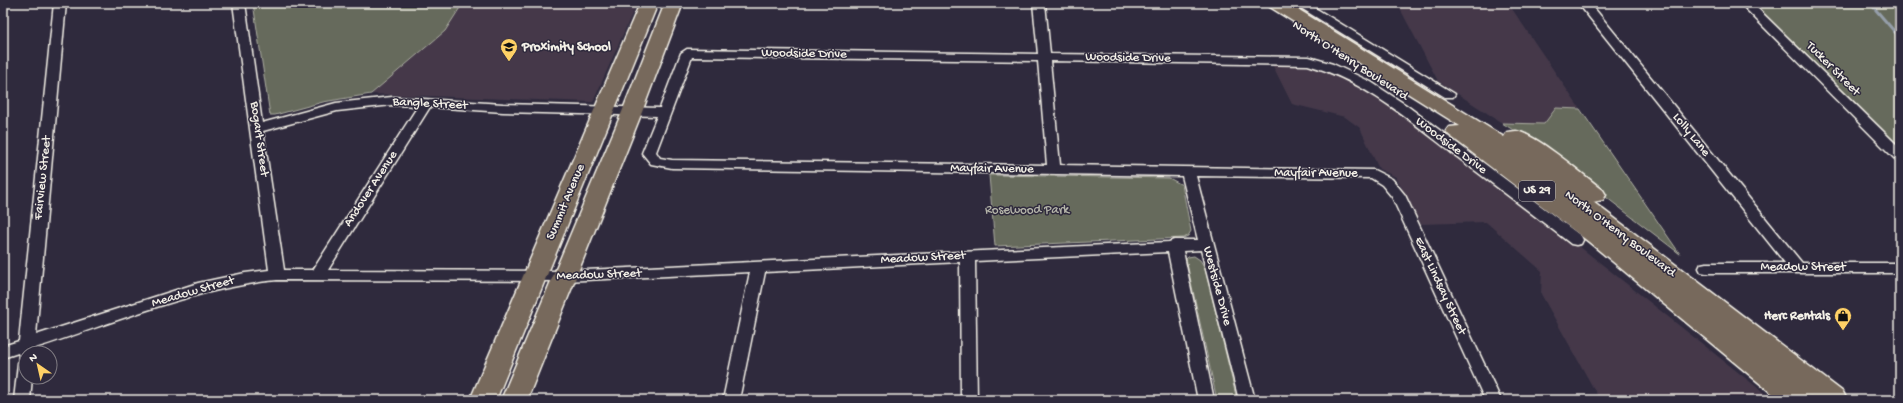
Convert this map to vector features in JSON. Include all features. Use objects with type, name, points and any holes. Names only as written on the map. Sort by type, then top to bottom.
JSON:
[{"type":"main road","name":"Summit Avenue","points":[[483,400],[649,3]]},
{"type":"main road","name":"Summit Avenue","points":[[514,400],[632,112],[674,3]]},
{"type":"main road","name":"North O'Henry Boulevard","points":[[1259,3],[1354,62],[1453,129],[1597,236],[1799,400]]},
{"type":"main road","name":"North O'Henry Boulevard","points":[[1276,3],[1458,116],[1516,154],[1834,400]]},
{"type":"main road","points":[[1450,94],[1548,158],[1631,224],[1650,241],[1664,267]]},
{"type":"street","name":"Fairview Street","points":[[27,345],[60,3]]},
{"type":"street","name":"Bogart Street","points":[[239,3],[258,128],[277,275]]},
{"type":"street","points":[[1039,3],[1054,170]]},
{"type":"street","points":[[1299,3],[1450,94]]},
{"type":"street","name":"Lolly Lane","points":[[1584,3],[1797,267]]},
{"type":"street","name":"Tucker Street","points":[[1746,3],[1900,156]]},
{"type":"street","name":"Woodside Drive","points":[[664,112],[687,53],[1309,61],[1329,66],[1352,77],[1394,102],[1576,240]]},
{"type":"street","name":"Bangle Street","points":[[258,128],[318,111],[354,103],[392,101],[503,108],[664,112]]},
{"type":"street","name":"Andover Avenue","points":[[316,275],[426,103]]},
{"type":"street","name":"Mayfair Avenue","points":[[664,112],[649,153],[651,157],[662,164],[1188,172],[1366,173],[1381,177]]},
{"type":"street","name":"Westside Drive","points":[[1188,172],[1247,400]]},
{"type":"street","name":"East Lindsay Street","points":[[1381,177],[1394,188],[1398,195],[1493,400]]},
{"type":"street","name":"Meadow Street","points":[[43,345],[204,287],[245,278],[277,275],[534,277],[758,268],[1174,245],[1206,245]]},
{"type":"street","points":[[1174,245],[1206,400]]},
{"type":"street","points":[[967,256],[969,400]]},
{"type":"street","points":[[731,400],[758,268]]},
{"type":"street","name":"Meadow Street","points":[[1706,268],[1900,268]]},
{"type":"street","name":"Meadow Street","points":[[3,352],[18,351]]},
{"type":"street","name":"Fairview Street","points":[[22,400],[23,385]]},
{"type":"shaded area","name":"Proximity School","points":[[463,3],[637,3],[593,102],[371,94],[445,31]]},
{"type":"shaded area","points":[[1397,3],[1508,3],[1580,109],[1556,108],[1545,124],[1502,123],[1438,81]]},
{"type":"shaded area","points":[[1273,66],[1310,66],[1333,72],[1368,91],[1555,227],[1773,400],[1600,400],[1541,294],[1542,271],[1486,222],[1421,224],[1396,177],[1379,169],[1360,128],[1345,117],[1292,104]]},
{"type":"green space","points":[[253,3],[463,3],[445,31],[371,94],[323,102],[270,115]]},
{"type":"green space","points":[[1754,3],[1900,3],[1900,146]]},
{"type":"green space","points":[[1556,108],[1580,109],[1680,254],[1542,148],[1502,123],[1544,124]]},
{"type":"green space","name":"Rosewood Park","points":[[989,175],[1169,178],[1182,185],[1191,231],[1188,236],[1183,238],[995,246]]},
{"type":"green space","points":[[1194,256],[1200,260],[1205,268],[1237,400],[1217,400],[1186,259]]},
{"type":"waterway","points":[[1870,3],[1900,38]]},
{"type":"place","name":"Proximity School","points":[[509,62]]},
{"type":"place","name":"Herc Rentals","points":[[1843,331]]}]
